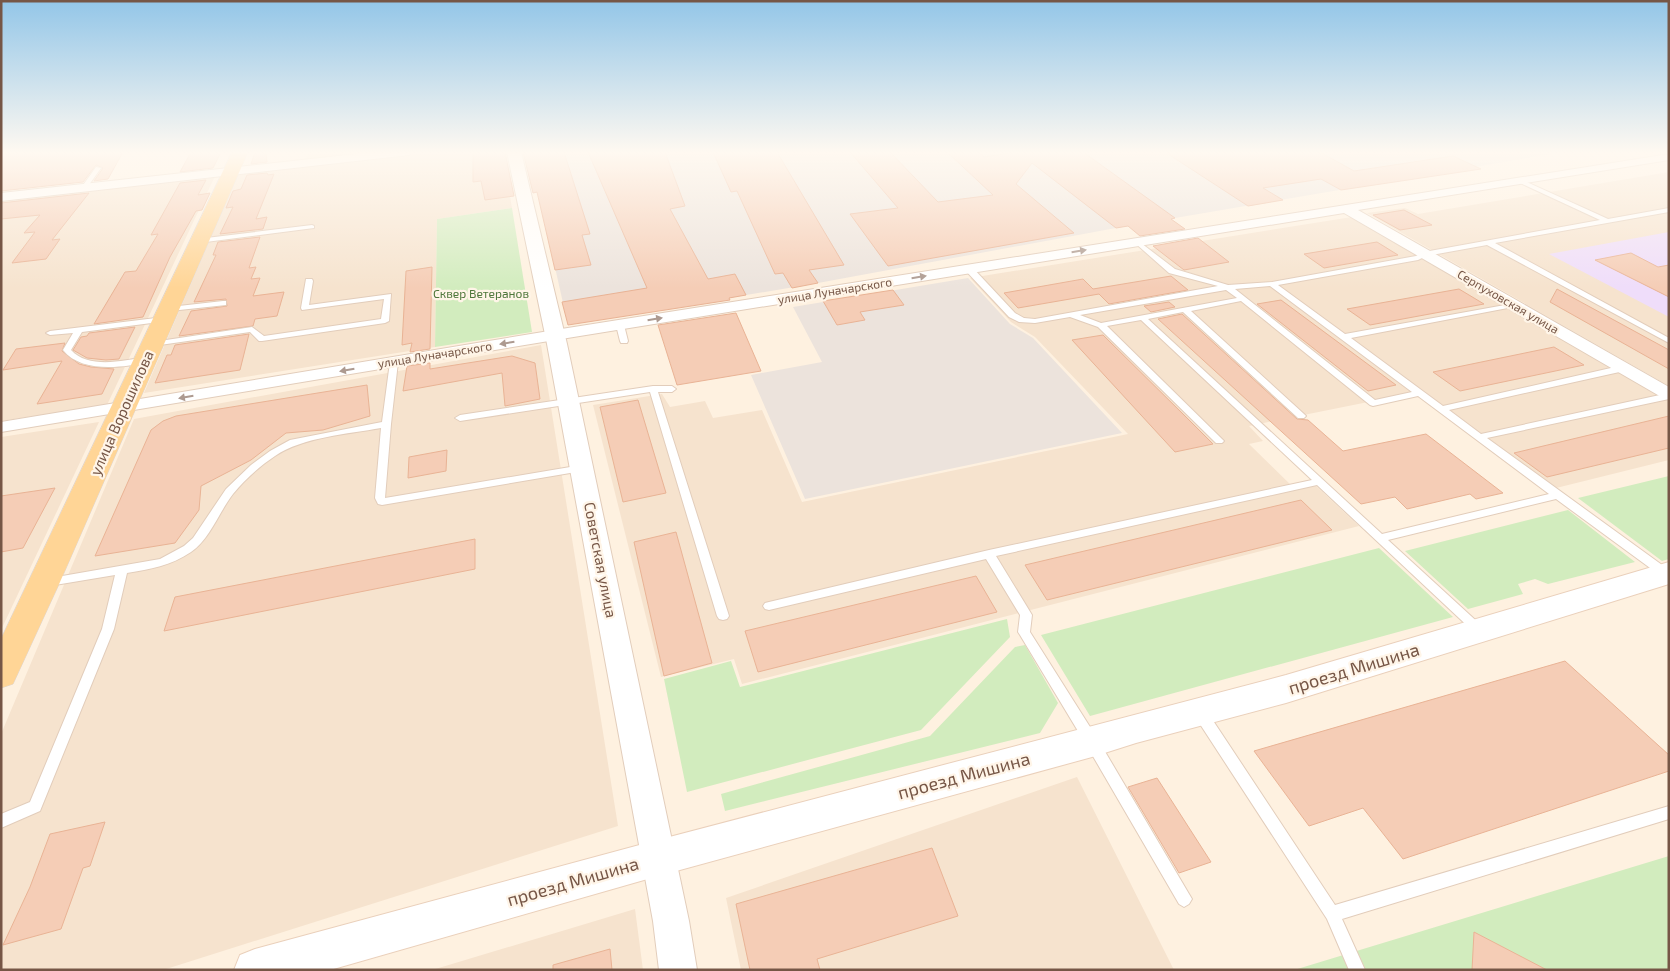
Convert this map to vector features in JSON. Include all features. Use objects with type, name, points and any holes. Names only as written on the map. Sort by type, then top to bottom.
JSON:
[{"type":"main road","name":"улица Ворошилова","points":[[1,674],[168,314],[198,241],[219,197]]},
{"type":"main road","name":"проезд Мишина","points":[[256,970],[658,858],[1286,689],[1667,573]]},
{"type":"street","name":"Советская улица","points":[[524,197],[582,468],[671,921],[678,970]]},
{"type":"street","name":"улица Луначарского","points":[[1,427],[555,335],[1419,197]]},
{"type":"street","name":"Серпуховская улица","points":[[1347,209],[1669,395]]},
{"type":"lane","points":[[1556,197],[1608,221]]},
{"type":"lane","points":[[969,269],[1012,315],[1022,320],[1035,321],[1228,288],[1272,284],[1418,258],[1424,254],[1487,242],[1669,210]]},
{"type":"lane","points":[[198,241],[312,226]]},
{"type":"lane","points":[[1137,242],[1172,271],[1228,288],[1373,403],[1420,393]]},
{"type":"lane","points":[[1487,242],[1669,341]]},
{"type":"lane","points":[[79,329],[67,350],[73,356],[101,364],[252,329],[262,339],[385,322],[388,296],[306,308],[309,281]]},
{"type":"lane","points":[[1272,284],[1667,573]]},
{"type":"lane","points":[[1101,325],[1242,299]]},
{"type":"lane","points":[[50,333],[223,303]]},
{"type":"lane","points":[[1343,337],[1513,305]]},
{"type":"lane","points":[[1184,309],[1301,416]]},
{"type":"lane","points":[[1069,315],[1101,325],[1219,441]]},
{"type":"lane","points":[[1142,316],[1318,482],[1480,630]]},
{"type":"lane","points":[[620,325],[624,341]]},
{"type":"lane","points":[[394,362],[386,424],[382,502],[582,468]]},
{"type":"lane","points":[[1442,409],[1624,368]]},
{"type":"lane","points":[[654,389],[723,616]]},
{"type":"lane","points":[[460,418],[654,389],[672,389]]},
{"type":"lane","points":[[1480,437],[1669,395]]},
{"type":"lane","points":[[45,582],[162,562],[188,549],[197,541],[230,491],[248,473],[273,453],[293,442],[386,424]]},
{"type":"lane","points":[[770,606],[989,554],[1318,482]]},
{"type":"lane","points":[[1380,538],[1558,495]]},
{"type":"lane","points":[[989,554],[1026,615],[1024,632],[1092,742],[1184,899]]},
{"type":"lane","points":[[1,821],[35,806],[108,629],[122,570]]},
{"type":"lane","points":[[1199,712],[1332,914],[1357,970]]},
{"type":"lane","points":[[1332,914],[1669,812]]},
{"type":"shaded area","points":[[17,197],[205,197],[107,405],[1,421],[1,199]]},
{"type":"shaded area","points":[[228,197],[510,197],[512,208],[437,219],[435,347],[144,393]]},
{"type":"shaded area","points":[[539,197],[1296,197],[1116,228],[818,283],[568,325]]},
{"type":"shaded area","points":[[1518,197],[1669,197],[1669,386],[1367,213],[1405,208],[1418,214]]},
{"type":"shaded area","points":[[1352,217],[1669,401],[1669,460],[1544,491],[1413,393],[1249,426],[1263,441],[1249,444],[1296,490],[1315,485],[1359,526],[742,684],[734,659],[661,677],[593,405],[662,394],[670,407],[705,401],[713,418],[762,410],[802,502],[1128,434],[1035,337],[1011,322],[970,278]]},
{"type":"shaded area","points":[[1669,232],[1669,317],[1549,254]]},
{"type":"shaded area","points":[[968,278],[1010,324],[1033,338],[1122,433],[805,499],[751,375],[822,362],[793,307]]},
{"type":"shaded area","points":[[541,345],[618,826],[163,970],[1,970],[1,734],[134,419]]},
{"type":"shaded area","points":[[99,422],[1,630],[1,437]]},
{"type":"shaded area","points":[[1077,777],[1174,970],[741,970],[726,898]]},
{"type":"shaded area","points":[[635,909],[643,970],[432,970]]},
{"type":"green space","name":"Сквер Ветеранов","points":[[512,208],[532,332],[435,347],[437,219]]},
{"type":"green space","points":[[1669,476],[1669,559],[1662,561],[1578,498]]},
{"type":"green space","points":[[1568,510],[1635,562],[1548,584],[1535,579],[1518,584],[1523,594],[1468,609],[1405,551]]},
{"type":"green space","points":[[1379,548],[1453,617],[1090,716],[1041,635]]},
{"type":"green space","points":[[1007,619],[1010,637],[921,730],[687,792],[664,679],[731,661],[740,687]]},
{"type":"green space","points":[[1025,645],[1058,703],[1040,733],[725,811],[721,794],[930,736],[1015,647]]},
{"type":"green space","points":[[1669,856],[1669,970],[1294,970]]},
{"type":"building","points":[[51,197],[86,197],[52,240],[60,239],[46,259],[12,263],[35,232],[24,233],[40,215],[1,219],[1,203]]},
{"type":"building","points":[[172,197],[208,197],[202,210],[196,211],[170,257],[143,317],[94,324],[125,272],[136,271],[158,234],[151,235]]},
{"type":"building","points":[[230,197],[265,197],[256,219],[267,217],[263,229],[220,234],[233,207],[226,208]]},
{"type":"building","points":[[484,197],[504,197],[485,200]]},
{"type":"building","points":[[538,197],[578,197],[590,234],[582,235],[591,265],[555,270]]},
{"type":"building","points":[[608,197],[682,197],[685,206],[670,209],[708,279],[735,274],[746,295],[729,298],[730,300],[568,325],[562,302],[647,288]]},
{"type":"building","points":[[740,197],[804,197],[844,265],[809,270],[818,283],[792,288],[783,273],[775,274]]},
{"type":"building","points":[[889,197],[934,197],[938,202],[975,197],[1032,197],[1074,233],[888,266],[850,214],[898,208]]},
{"type":"building","points":[[1076,197],[1146,197],[1175,218],[1171,219],[1185,229],[1140,236],[1128,226],[1116,228]]},
{"type":"building","points":[[1235,197],[1279,197],[1283,200],[1248,206]]},
{"type":"building","points":[[1404,210],[1432,225],[1400,230],[1373,215]]},
{"type":"building","points":[[260,237],[249,268],[256,267],[251,279],[260,278],[253,296],[284,292],[277,316],[255,319],[253,326],[179,336],[191,311],[227,306],[226,299],[194,302],[216,255],[213,255],[218,242]]},
{"type":"building","points":[[1198,238],[1229,262],[1184,270],[1153,246]]},
{"type":"building","points":[[1377,242],[1398,255],[1324,268],[1304,254]]},
{"type":"building","points":[[1631,253],[1658,267],[1669,265],[1669,297],[1595,260]]},
{"type":"building","points":[[432,267],[430,349],[410,352],[412,343],[402,345],[406,271]]},
{"type":"building","points":[[1171,276],[1188,290],[1109,304],[1099,294],[1018,308],[1004,293],[1083,279],[1093,289]]},
{"type":"building","points":[[1459,289],[1484,304],[1370,325],[1347,309]]},
{"type":"building","points":[[1557,289],[1669,350],[1669,369],[1550,302]]},
{"type":"building","points":[[893,290],[904,305],[860,312],[865,320],[837,325],[823,301]]},
{"type":"building","points":[[1281,300],[1396,385],[1368,391],[1257,304]]},
{"type":"building","points":[[1169,302],[1175,307],[1151,312],[1144,306]]},
{"type":"building","points":[[736,313],[761,371],[677,385],[658,325]]},
{"type":"building","points":[[1182,314],[1297,419],[1308,420],[1343,451],[1426,434],[1503,493],[1476,499],[1470,494],[1407,509],[1395,497],[1361,504],[1158,319]]},
{"type":"building","points":[[135,327],[119,359],[87,358],[73,350],[81,337],[87,336],[89,333]]},
{"type":"building","points":[[249,334],[240,370],[155,383],[167,355],[171,355],[175,345]]},
{"type":"building","points":[[1103,335],[1213,444],[1175,452],[1072,340]]},
{"type":"building","points":[[65,343],[62,351],[79,364],[114,369],[102,394],[37,404],[62,361],[3,370],[16,349]]},
{"type":"building","points":[[1554,347],[1584,365],[1460,391],[1433,372]]},
{"type":"building","points":[[512,356],[535,363],[540,399],[505,406],[502,373],[403,391],[407,366],[430,363],[430,369]]},
{"type":"building","points":[[367,385],[370,416],[323,430],[286,433],[251,460],[201,486],[199,510],[175,543],[95,556],[151,430],[163,421],[176,416]]},
{"type":"building","points":[[638,400],[666,493],[623,502],[600,407]]},
{"type":"building","points":[[1669,416],[1669,448],[1547,477],[1514,453]]},
{"type":"building","points":[[447,450],[446,471],[408,478],[409,457]]},
{"type":"building","points":[[55,488],[23,548],[1,552],[1,496]]},
{"type":"building","points":[[1301,500],[1332,530],[1047,600],[1025,565]]},
{"type":"building","points":[[676,532],[712,663],[664,676],[634,542]]},
{"type":"building","points":[[475,539],[475,569],[164,631],[175,597]]},
{"type":"building","points":[[976,576],[997,612],[758,672],[745,631]]},
{"type":"building","points":[[1565,661],[1669,755],[1669,771],[1403,859],[1363,808],[1309,826],[1254,751]]},
{"type":"building","points":[[1157,778],[1211,862],[1179,873],[1128,787]]},
{"type":"building","points":[[105,822],[90,866],[83,868],[61,929],[3,945],[30,887],[50,834]]},
{"type":"building","points":[[932,848],[958,916],[817,959],[820,970],[750,970],[736,904]]},
{"type":"building","points":[[1474,932],[1547,970],[1472,970]]},
{"type":"building","points":[[610,949],[612,970],[553,970],[553,965]]}]
